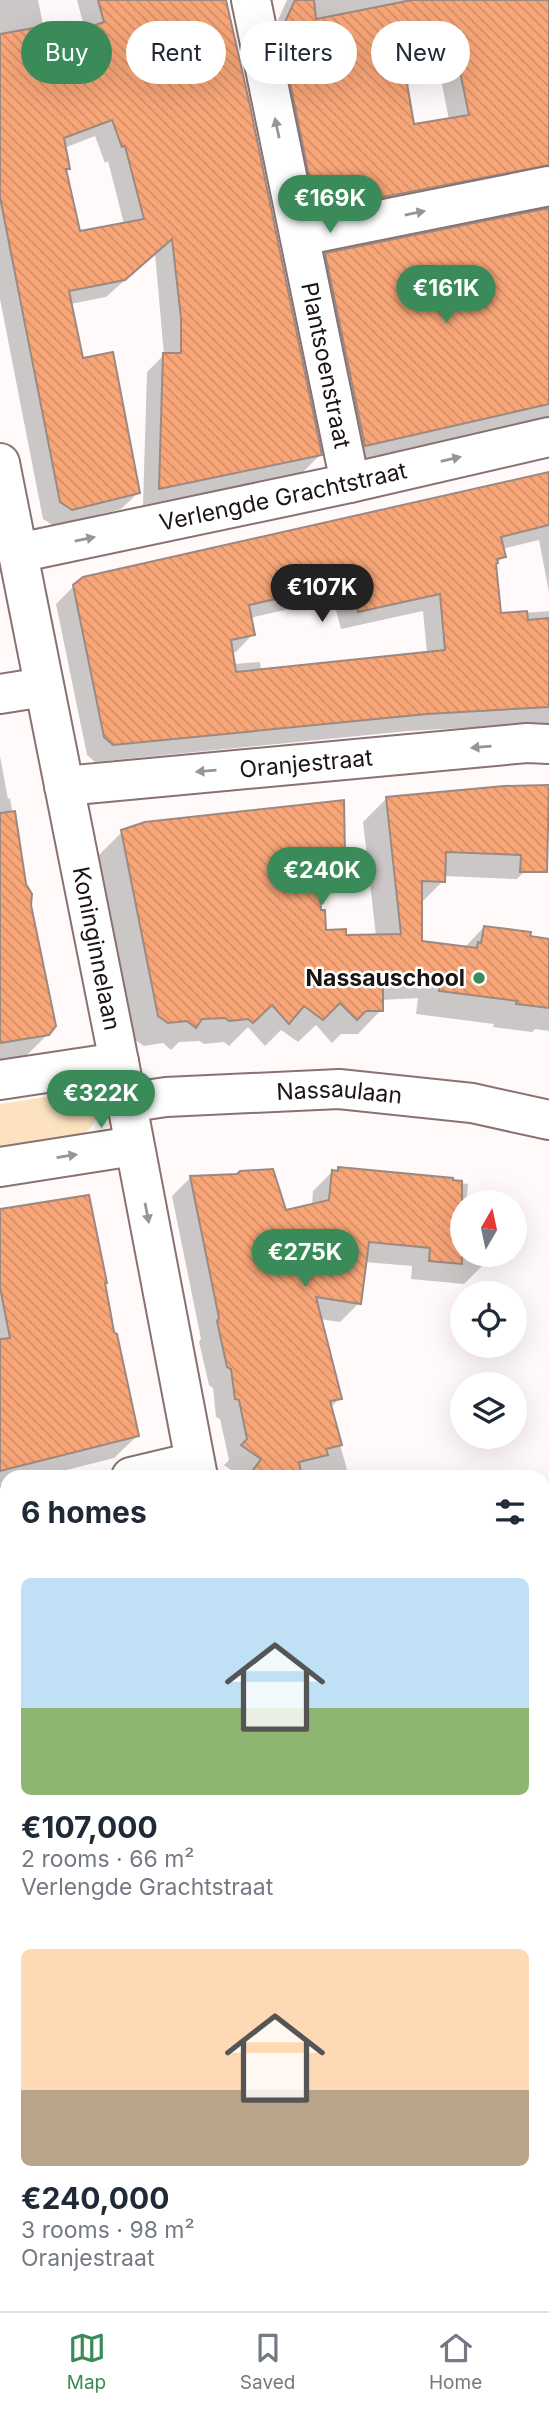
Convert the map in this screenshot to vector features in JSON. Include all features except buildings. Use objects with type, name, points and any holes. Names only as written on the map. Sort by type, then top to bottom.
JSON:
[{"type":"street","name":"Plantsoenstraat","points":[[258,1],[300,236],[351,483]]},
{"type":"street","points":[[300,236],[549,186]]},
{"type":"street","name":"Verlengde Grachtstraat","points":[[18,553],[351,483],[549,436]]},
{"type":"street","name":"Koninginnelaan","points":[[0,463],[119,1062],[196,1469]]},
{"type":"street","points":[[0,694],[44,687]]},
{"type":"street","name":"Oranjestraat","points":[[64,786],[513,744],[549,744]]},
{"type":"street","points":[[0,1080],[119,1062]]},
{"type":"street","name":"Nassaulaan","points":[[126,1103],[166,1097],[338,1089],[472,1103],[549,1120]]},
{"type":"street","points":[[0,1167],[134,1146]]},
{"type":"shaded area","points":[[65,1094],[88,1097],[101,1109],[92,1126],[82,1136],[0,1151],[0,1104]]},
{"type":"place","name":"Nassauschool","points":[[479,978]]}]
